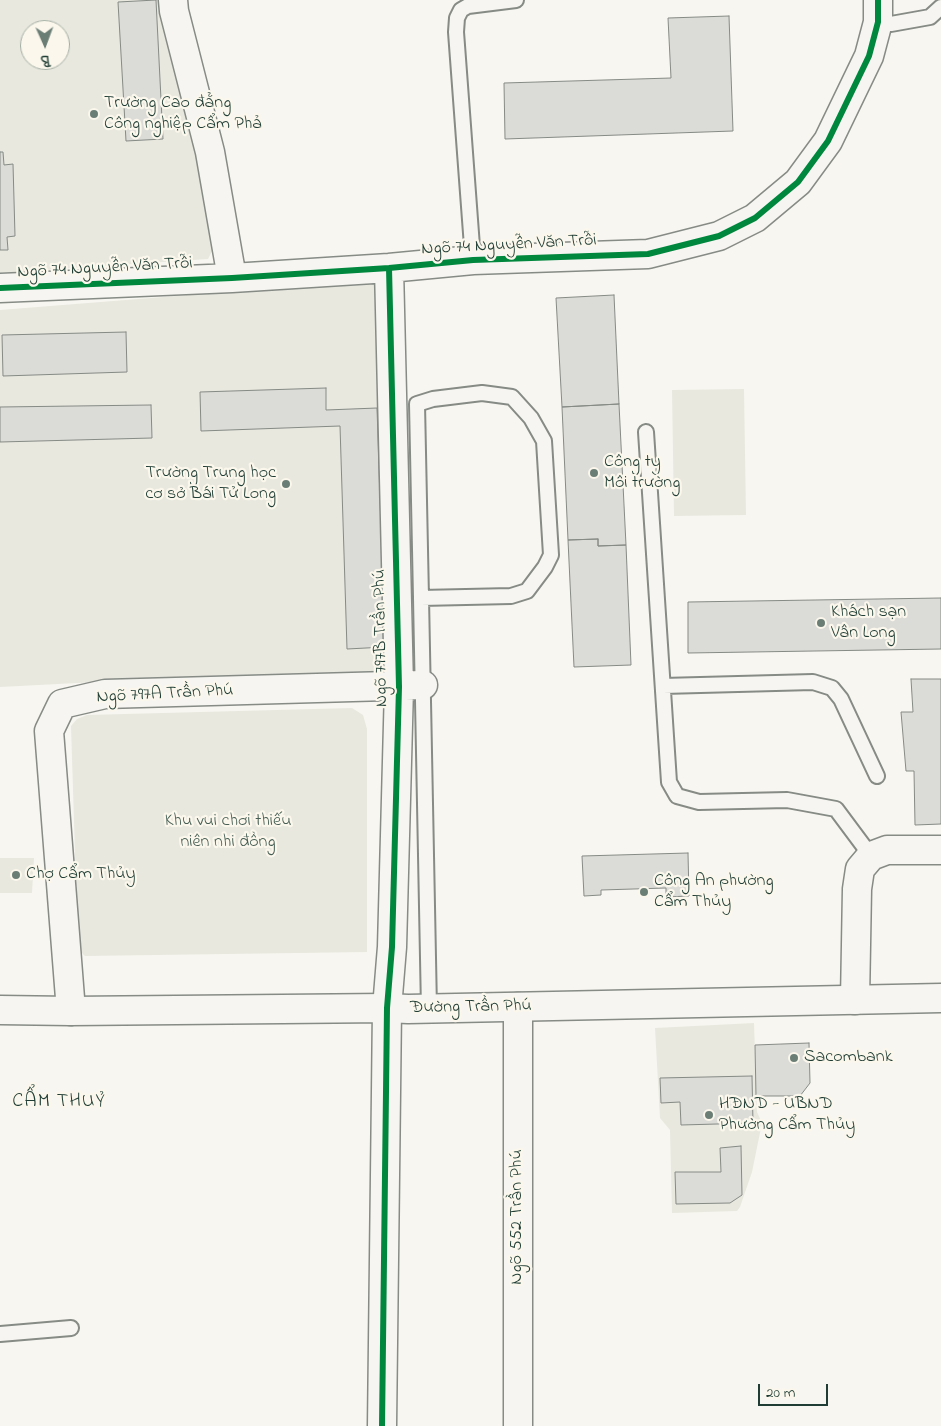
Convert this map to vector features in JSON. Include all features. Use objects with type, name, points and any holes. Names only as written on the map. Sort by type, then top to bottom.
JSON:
[{"type":"street","points":[[173,0],[174,11],[210,152],[232,278]]},
{"type":"street","name":"Ngõ 74 Nguyễn Văn Trỗi","points":[[0,288],[232,278],[389,268],[473,260],[648,254],[719,236],[755,218],[798,182],[828,141],[869,56],[878,11]]},
{"type":"street","name":"Ngõ 797B Trần Phú","points":[[382,1426],[387,1008],[411,686],[389,268]]},
{"type":"street","name":"Ngõ 797A Trần Phú","points":[[71,1011],[49,731],[62,704],[105,694],[411,686]]},
{"type":"street","points":[[855,1000],[857,889],[860,869],[871,856],[887,850],[941,850]]},
{"type":"street","name":"Đường Trần Phú","points":[[0,1010],[429,1009],[941,998]]},
{"type":"street","name":"Ngõ 552 Trần Phú","points":[[518,1007],[518,1426]]},
{"type":"lane","points":[[473,260],[456,32],[457,18],[461,10],[468,6],[516,0]]},
{"type":"lane","points":[[878,11],[892,24],[930,17],[941,7]]},
{"type":"lane","points":[[421,598],[510,596],[527,591],[546,567],[551,555],[544,441],[531,418],[512,397],[482,393],[433,399],[417,404],[421,598],[411,686],[429,1009]]},
{"type":"lane","points":[[646,432],[669,782],[677,796],[699,802],[787,800],[836,809],[871,856]]},
{"type":"lane","points":[[663,686],[813,682],[832,688],[840,700],[877,776]]},
{"type":"lane","points":[[0,1334],[71,1328]]},
{"type":"shaded area","name":"Trường Cao đẳng Công nghiệp Cẩm Phả","points":[[0,0],[170,0],[214,247],[208,259],[0,273]]},
{"type":"shaded area","points":[[377,280],[392,672],[193,677],[0,687],[0,310]]},
{"type":"shaded area","points":[[744,389],[746,515],[674,516],[672,390]]},
{"type":"shaded area","name":"Khu vui chơi thiếu niên nhi đồng","points":[[352,708],[363,715],[367,729],[367,952],[85,956],[78,949],[71,726],[77,719],[87,715]]},
{"type":"shaded area","name":"Chợ Cẩm Thủy","points":[[0,858],[34,858],[32,893],[0,893]]},
{"type":"shaded area","name":"HĐND - UBND Phường Cẩm Thủy","points":[[754,1023],[757,1112],[762,1123],[752,1172],[740,1207],[737,1211],[672,1213],[670,1130],[660,1118],[655,1028]]},
{"type":"building","points":[[156,0],[163,139],[126,141],[118,2]]},
{"type":"building","points":[[729,16],[733,131],[505,139],[504,83],[671,78],[668,18]]},
{"type":"building","points":[[0,152],[3,152],[4,165],[13,164],[15,236],[7,237],[8,250],[0,250]]},
{"type":"building","points":[[614,295],[619,404],[562,407],[556,298]]},
{"type":"building","points":[[126,332],[127,372],[3,376],[2,335]]},
{"type":"building","points":[[326,388],[326,410],[377,408],[385,647],[347,649],[340,426],[201,431],[200,392]]},
{"type":"building","name":"Công ty Môi trường","points":[[619,404],[626,545],[598,546],[598,539],[568,540],[562,407]]},
{"type":"building","points":[[151,405],[152,438],[0,442],[0,407]]},
{"type":"building","points":[[598,539],[598,546],[626,545],[631,665],[574,667],[568,540]]},
{"type":"building","points":[[941,598],[941,649],[688,653],[688,602]]},
{"type":"building","points":[[911,679],[941,679],[941,824],[915,825],[914,771],[906,771],[901,712],[913,712]]},
{"type":"building","points":[[688,853],[689,896],[666,897],[666,888],[601,890],[601,895],[584,896],[582,856]]},
{"type":"building","points":[[809,1043],[810,1083],[800,1096],[756,1096],[755,1045]]},
{"type":"building","points":[[752,1076],[753,1123],[681,1125],[680,1102],[661,1103],[660,1078]]},
{"type":"building","points":[[741,1146],[742,1195],[730,1203],[676,1204],[675,1172],[721,1172],[720,1148]]},
{"type":"cycle path","points":[[0,288],[232,278],[389,268],[473,260],[648,254],[719,236],[755,218],[798,182],[828,141],[869,56],[878,22],[878,0]]},
{"type":"cycle path","points":[[382,1426],[387,1008],[392,947],[399,687],[389,268]]},
{"type":"place","name":"Trường Cao đẳng Công nghiệp Cẩm Phả","points":[[94,114]]},
{"type":"place","name":"Công ty Môi trường","points":[[594,473]]},
{"type":"place","name":"Trường Trung học cơ sở Bái Tử Long","points":[[286,484]]},
{"type":"place","name":"Khách sạn Vân Long","points":[[821,623]]},
{"type":"place","name":"Chợ Cẩm Thủy","points":[[16,875]]},
{"type":"place","name":"Công An phường Cẩm Thủy","points":[[644,892]]},
{"type":"place","name":"Sacombank","points":[[794,1058]]},
{"type":"place","name":"HĐND - UBND Phường Cẩm Thủy","points":[[709,1115]]},
{"type":"district","name":"CẨM THUỶ","points":[[59,1103]]}]
